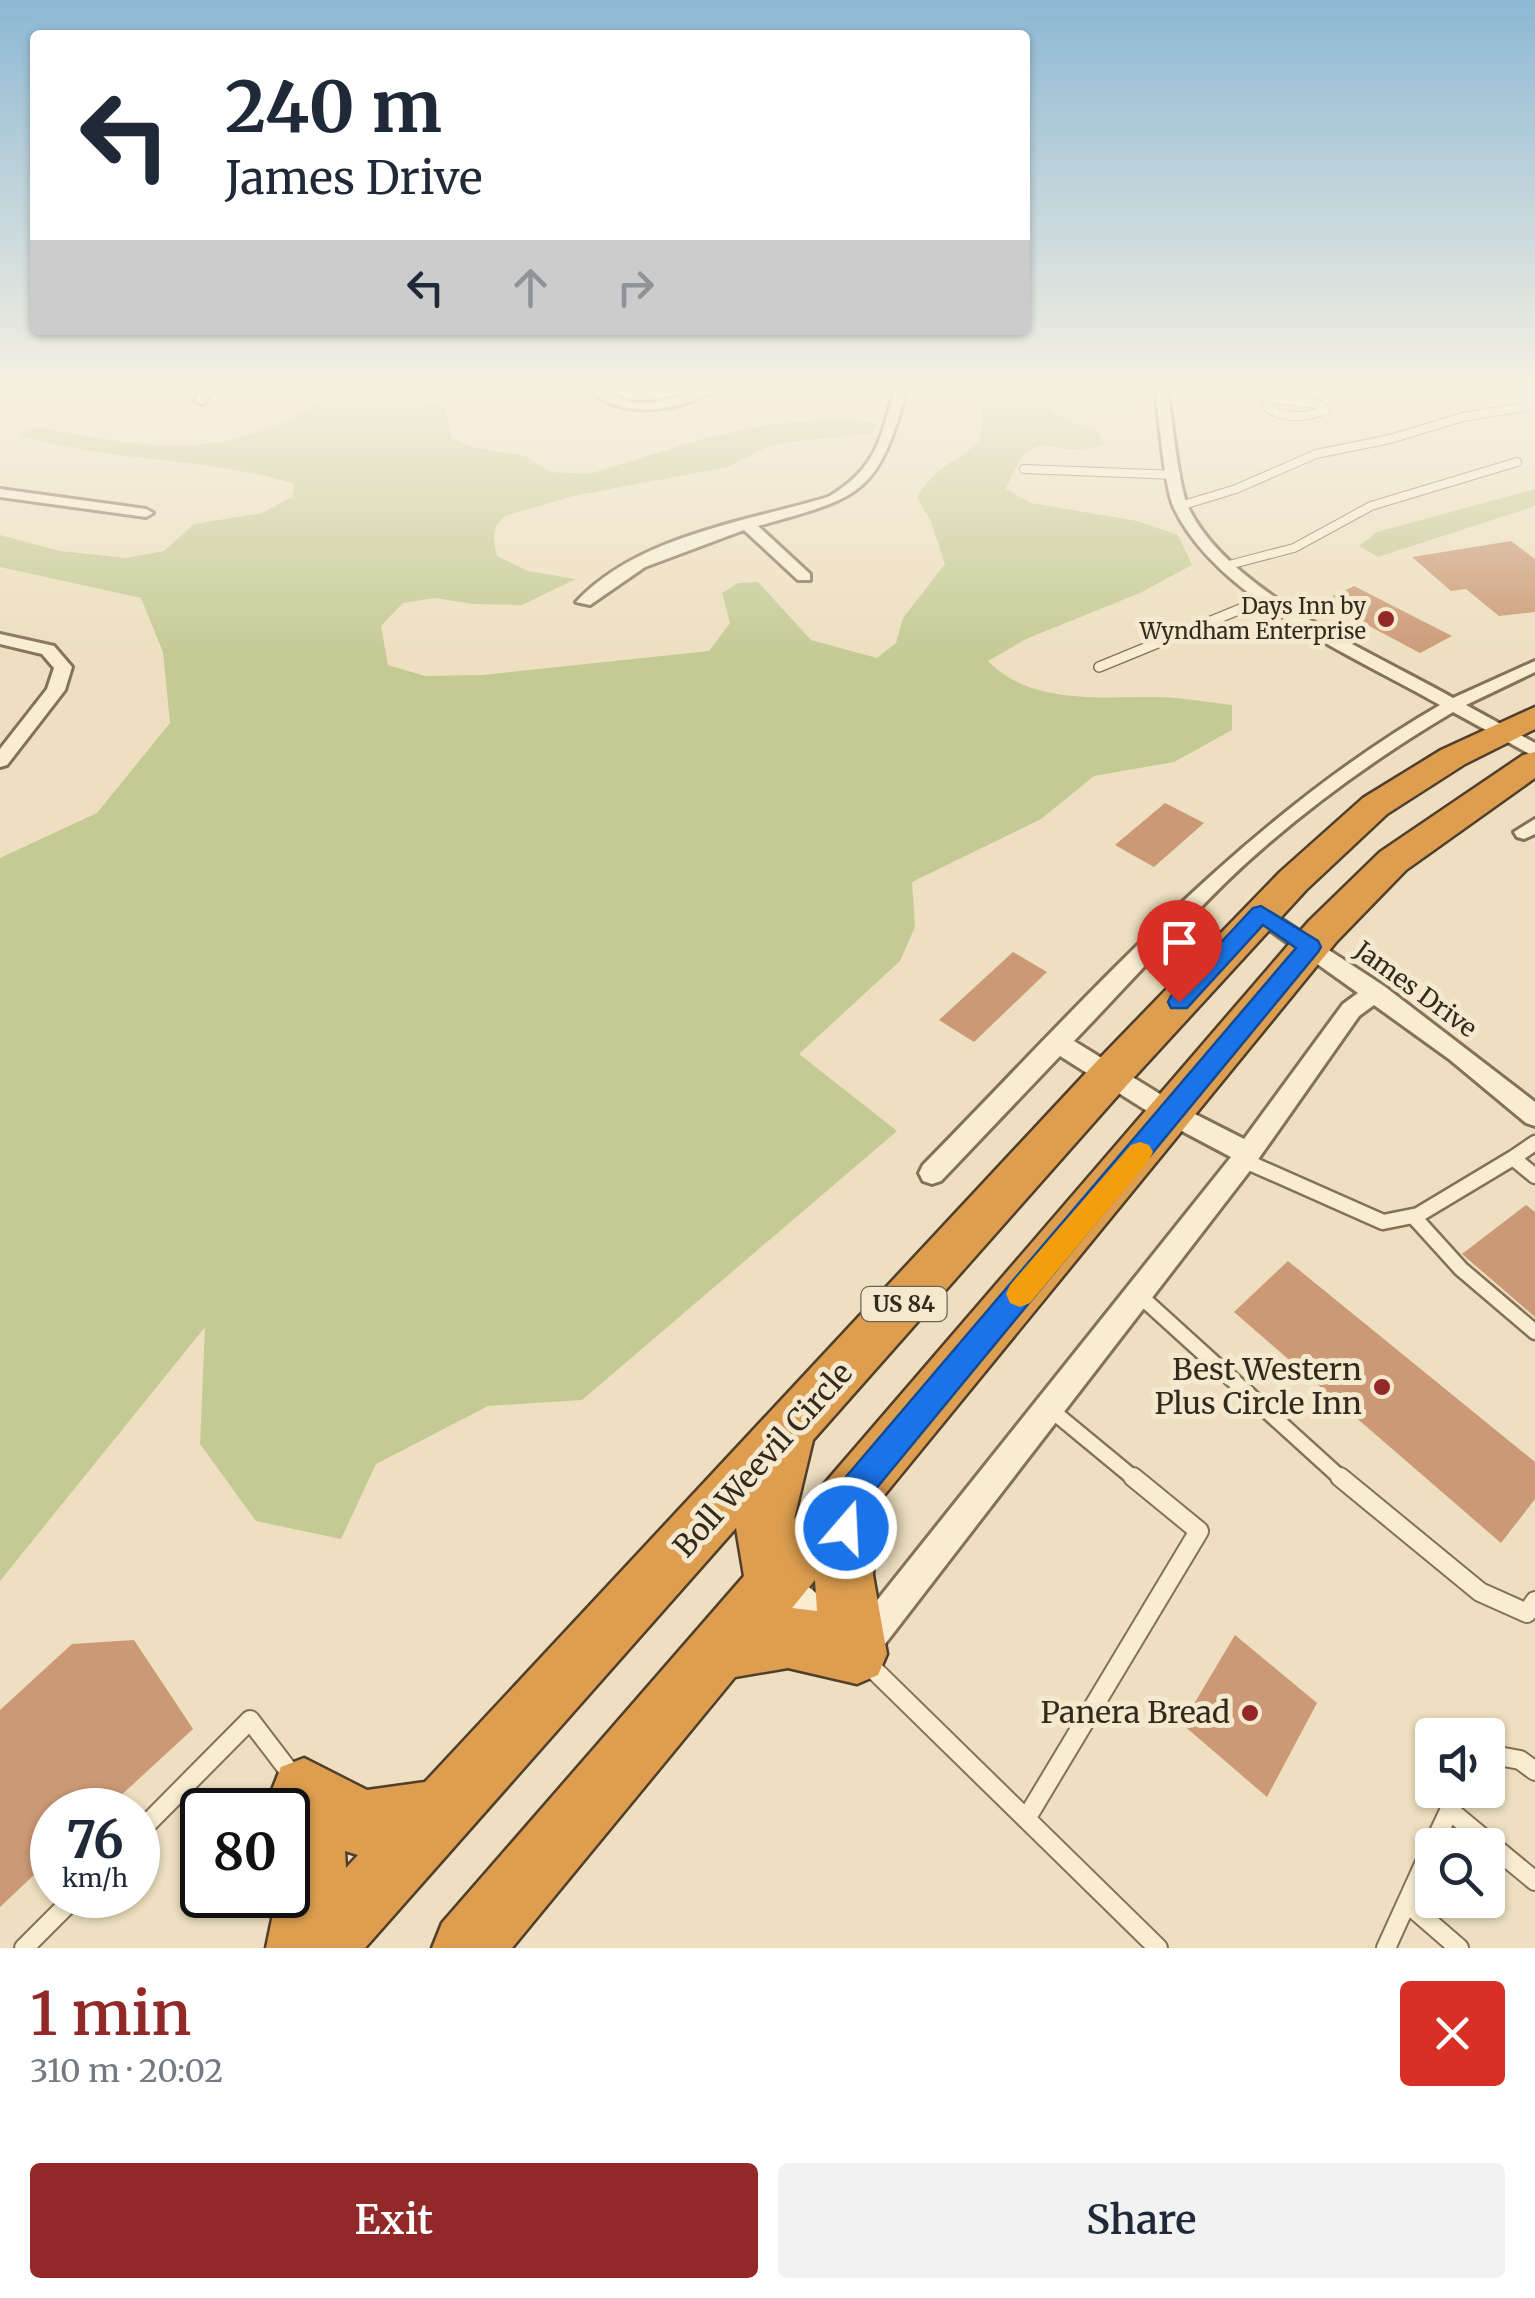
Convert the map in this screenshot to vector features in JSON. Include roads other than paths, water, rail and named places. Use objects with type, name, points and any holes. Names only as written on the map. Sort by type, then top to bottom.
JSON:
[{"type":"highway","name":"Boll Weevil Circle","points":[[319,1948],[1261,913],[1375,806],[1426,772],[1526,741]]},
{"type":"highway","points":[[466,1948],[1310,947],[1393,861],[1526,741]]},
{"type":"highway","points":[[776,1584],[764,1554],[764,1514],[791,1429]]},
{"type":"highway","points":[[850,1496],[842,1559],[843,1606],[857,1654]]},
{"type":"highway","points":[[718,1652],[774,1636],[808,1637],[857,1654]]},
{"type":"highway","points":[[310,1794],[360,1823],[396,1822],[444,1811]]},
{"type":"highway","points":[[301,1948],[314,1908],[310,1831]]},
{"type":"street","points":[[584,602],[625,569],[666,551],[833,500],[866,479]]},
{"type":"street","points":[[1177,479],[1180,506],[1196,536],[1266,599],[1526,741]]},
{"type":"street","points":[[0,494],[116,506],[146,513]]},
{"type":"street","points":[[749,526],[804,577]]},
{"type":"street","points":[[0,640],[48,650],[63,667],[56,690],[0,760]]},
{"type":"street","points":[[932,1173],[1220,876],[1269,831],[1343,774],[1453,704],[1535,666]]},
{"type":"street","name":"James Drive","points":[[1261,913],[1376,992],[1535,1116]]},
{"type":"street","points":[[776,1584],[857,1654],[1245,1156],[1352,1010],[1376,992]]},
{"type":"street","points":[[1058,1043],[1245,1156]]},
{"type":"lane","points":[[1180,506],[1259,479]]},
{"type":"lane","points":[[1225,566],[1294,548],[1371,506],[1461,479]]},
{"type":"lane","points":[[1099,667],[1266,599]]},
{"type":"lane","points":[[1245,1156],[1383,1222],[1414,1216],[1535,1143]]},
{"type":"lane","points":[[1513,1158],[1535,1176]]},
{"type":"lane","points":[[1414,1216],[1461,1269],[1535,1332]]},
{"type":"lane","points":[[1138,1294],[1307,1450],[1480,1592],[1528,1613],[1535,1601]]},
{"type":"lane","points":[[1026,1819],[1199,1531],[1050,1409]]},
{"type":"lane","points":[[857,1654],[1158,1948]]},
{"type":"lane","points":[[183,1788],[250,1720],[302,1788]]},
{"type":"lane","points":[[1505,1757],[1520,1760],[1535,1771]]},
{"type":"lane","points":[[160,1812],[180,1791]]},
{"type":"lane","points":[[1441,1828],[1449,1810],[1535,1881]]},
{"type":"lane","points":[[1386,1948],[1415,1885]]},
{"type":"lane","points":[[1407,1903],[1460,1948]]},
{"type":"lane","points":[[24,1948],[54,1918]]},
{"type":"place","name":"Days Inn by Wyndham Enterprise","points":[[1386,619]]},
{"type":"place","name":"Best Western Plus Circle Inn","points":[[1382,1387]]},
{"type":"place","name":"Panera Bread","points":[[1250,1713]]}]
